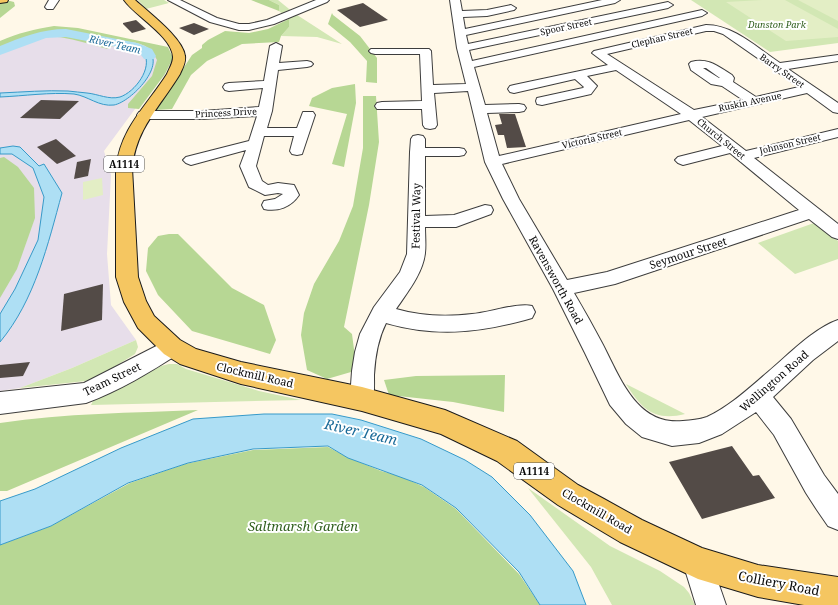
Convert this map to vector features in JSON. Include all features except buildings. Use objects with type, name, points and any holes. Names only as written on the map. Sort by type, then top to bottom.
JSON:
[{"type":"main road","name":"Clockmill Road","points":[[129,0],[176,46],[179,57],[176,68],[168,82],[144,115],[132,135],[125,156],[127,276],[134,302],[146,322],[172,347],[189,357],[206,364],[362,399],[445,423],[507,451],[568,495],[593,510],[698,563]]},
{"type":"main road","name":"Colliery Road","points":[[698,563],[758,581],[838,594]]},
{"type":"street","points":[[173,0],[222,22],[247,27],[265,23],[324,0]]},
{"type":"street","points":[[462,40],[490,26],[615,0]]},
{"type":"street","name":"Spoor Street","points":[[462,40],[668,5]]},
{"type":"street","points":[[456,7],[483,8],[523,6]]},
{"type":"street","name":"Ravensworth Road","points":[[456,7],[478,108],[493,162],[511,199],[562,288],[595,350],[618,398],[642,423],[651,428],[672,434],[684,434]]},
{"type":"street","points":[[483,8],[490,26]]},
{"type":"street","points":[[468,65],[702,13]]},
{"type":"street","name":"Clephan Street","points":[[595,51],[706,28],[715,28],[727,32]]},
{"type":"street","name":"Barry Street","points":[[727,32],[838,109]]},
{"type":"street","name":"Church Street","points":[[578,41],[692,115],[838,233]]},
{"type":"street","name":"Princess Drive","points":[[144,115],[202,115],[265,111],[276,46]]},
{"type":"street","points":[[375,51],[425,51],[429,89],[430,125]]},
{"type":"street","points":[[777,67],[838,58]]},
{"type":"street","points":[[272,67],[307,64]]},
{"type":"street","points":[[514,89],[617,66]]},
{"type":"street","points":[[542,101],[587,91],[591,86],[576,74]]},
{"type":"street","points":[[726,83],[754,101]]},
{"type":"street","points":[[229,87],[269,84]]},
{"type":"street","points":[[429,89],[473,87]]},
{"type":"street","name":"Ruskin Avenue","points":[[692,115],[809,89]]},
{"type":"street","points":[[823,99],[838,96]]},
{"type":"street","points":[[382,106],[429,105]]},
{"type":"street","points":[[478,108],[519,108]]},
{"type":"street","points":[[265,111],[258,138],[248,166],[255,184],[265,190],[278,188],[288,189],[291,195],[286,201],[278,205],[270,205]]},
{"type":"street","points":[[297,151],[308,115]]},
{"type":"street","name":"Victoria Street","points":[[493,162],[692,115]]},
{"type":"street","points":[[191,160],[258,138],[303,132]]},
{"type":"street","name":"Johnson Street","points":[[683,160],[737,152],[838,133]]},
{"type":"street","name":"Festival Way","points":[[362,399],[367,347],[373,328],[382,313],[403,285],[413,265],[416,254],[417,145],[459,152]]},
{"type":"street","points":[[416,222],[456,221],[485,210]]},
{"type":"street","name":"Seymour Street","points":[[562,288],[608,279],[812,212]]},
{"type":"street","points":[[382,313],[416,322],[454,325],[496,320],[525,312]]},
{"type":"street","name":"Wellington Road","points":[[684,434],[699,432],[729,418],[757,397],[805,353],[838,329]]},
{"type":"street","name":"Team Street","points":[[0,403],[86,393],[131,371],[172,347]]},
{"type":"street","points":[[757,397],[781,422],[815,484],[834,505]]},
{"type":"street","points":[[698,563],[711,605]]},
{"type":"shaded area","points":[[51,32],[152,45],[163,71],[104,151],[111,175],[107,254],[111,305],[136,340],[72,368],[20,388],[0,391],[0,41]]},
{"type":"green space","points":[[138,0],[164,0],[169,3],[146,9]]},
{"type":"green space","points":[[251,0],[269,0],[279,5],[279,11]]},
{"type":"green space","points":[[269,0],[278,0],[294,13],[342,44],[317,37],[281,36],[289,27],[289,19],[279,11],[279,5]]},
{"type":"green space","name":"Dunston Park","points":[[691,0],[838,0],[838,43],[770,52]]},
{"type":"green space","points":[[785,0],[838,29],[838,37],[786,41],[726,2]]},
{"type":"green space","points":[[798,0],[838,0],[838,21]]},
{"type":"green space","points":[[0,2],[14,2],[15,6],[0,18]]},
{"type":"green space","points":[[332,13],[360,36],[377,58],[377,83],[366,82],[367,61],[350,42],[328,24]]},
{"type":"green space","points":[[289,19],[289,27],[281,36],[279,42],[242,44],[207,61],[191,75],[172,109],[156,110],[192,55],[202,48],[202,45],[208,40],[225,31],[249,33],[268,29]]},
{"type":"green space","points":[[54,26],[78,28],[168,47],[173,58],[165,74],[139,109],[128,108],[128,104],[152,76],[157,60],[151,50],[143,45],[121,41],[108,49],[67,38],[51,36],[33,39],[11,49],[0,52],[0,41],[40,28]]},
{"type":"green space","points":[[355,84],[356,103],[344,167],[332,164],[347,114],[309,106],[312,98],[332,88]]},
{"type":"green space","points":[[363,96],[376,96],[379,142],[369,205],[344,327],[352,334],[355,357],[351,372],[327,379],[307,370],[301,335],[304,313],[314,284],[339,241],[353,206],[363,148]]},
{"type":"green space","points":[[4,157],[18,167],[34,188],[35,218],[17,269],[0,298],[0,158]]},
{"type":"green space","points":[[102,178],[103,195],[83,200],[83,182]]},
{"type":"green space","points":[[814,223],[838,241],[838,259],[795,274],[758,243]]},
{"type":"green space","points":[[178,234],[232,288],[264,305],[276,340],[270,354],[192,331],[158,295],[146,271],[148,248],[158,236]]},
{"type":"green space","points":[[136,340],[138,347],[135,354],[106,372],[86,381],[20,388],[72,368]]},
{"type":"green space","points":[[177,364],[186,369],[259,391],[301,400],[91,405],[93,401],[161,366]]},
{"type":"green space","points":[[505,375],[504,412],[453,402],[389,395],[384,380],[416,376]]},
{"type":"green space","points":[[626,384],[685,414],[665,416],[650,411],[637,400]]},
{"type":"green space","points":[[198,410],[7,491],[0,491],[0,423],[74,415]]},
{"type":"green space","name":"Saltmarsh Garden","points":[[328,447],[347,457],[381,471],[400,476],[424,487],[456,509],[519,574],[540,605],[0,605],[0,545],[51,526],[130,483],[185,464],[253,450]]},
{"type":"green space","points":[[528,488],[610,546],[660,571],[684,587],[695,605],[612,605],[591,567]]},
{"type":"water","points":[[123,42],[144,47],[152,55],[153,63],[145,81],[138,90],[121,102],[114,105],[103,104],[74,94],[0,97],[0,93],[68,91],[112,98],[120,97],[137,85],[146,66],[144,53],[118,45]]},
{"type":"water","points":[[13,146],[20,147],[39,166],[44,164],[62,193],[39,271],[22,308],[12,326],[0,342],[0,314],[15,289],[38,240],[44,197],[33,168],[12,154],[0,154],[0,148]]},
{"type":"water","points":[[264,414],[332,414],[361,420],[421,439],[465,460],[492,477],[530,515],[573,571],[586,605],[540,605],[519,572],[456,508],[422,485],[348,458],[328,446],[253,449],[188,463],[128,483],[51,526],[0,545],[0,501],[35,489],[121,448],[193,419]]},
{"type":"waterway","name":"River Team","points":[[0,51],[44,34],[66,33],[132,46],[147,52],[149,56]]}]
